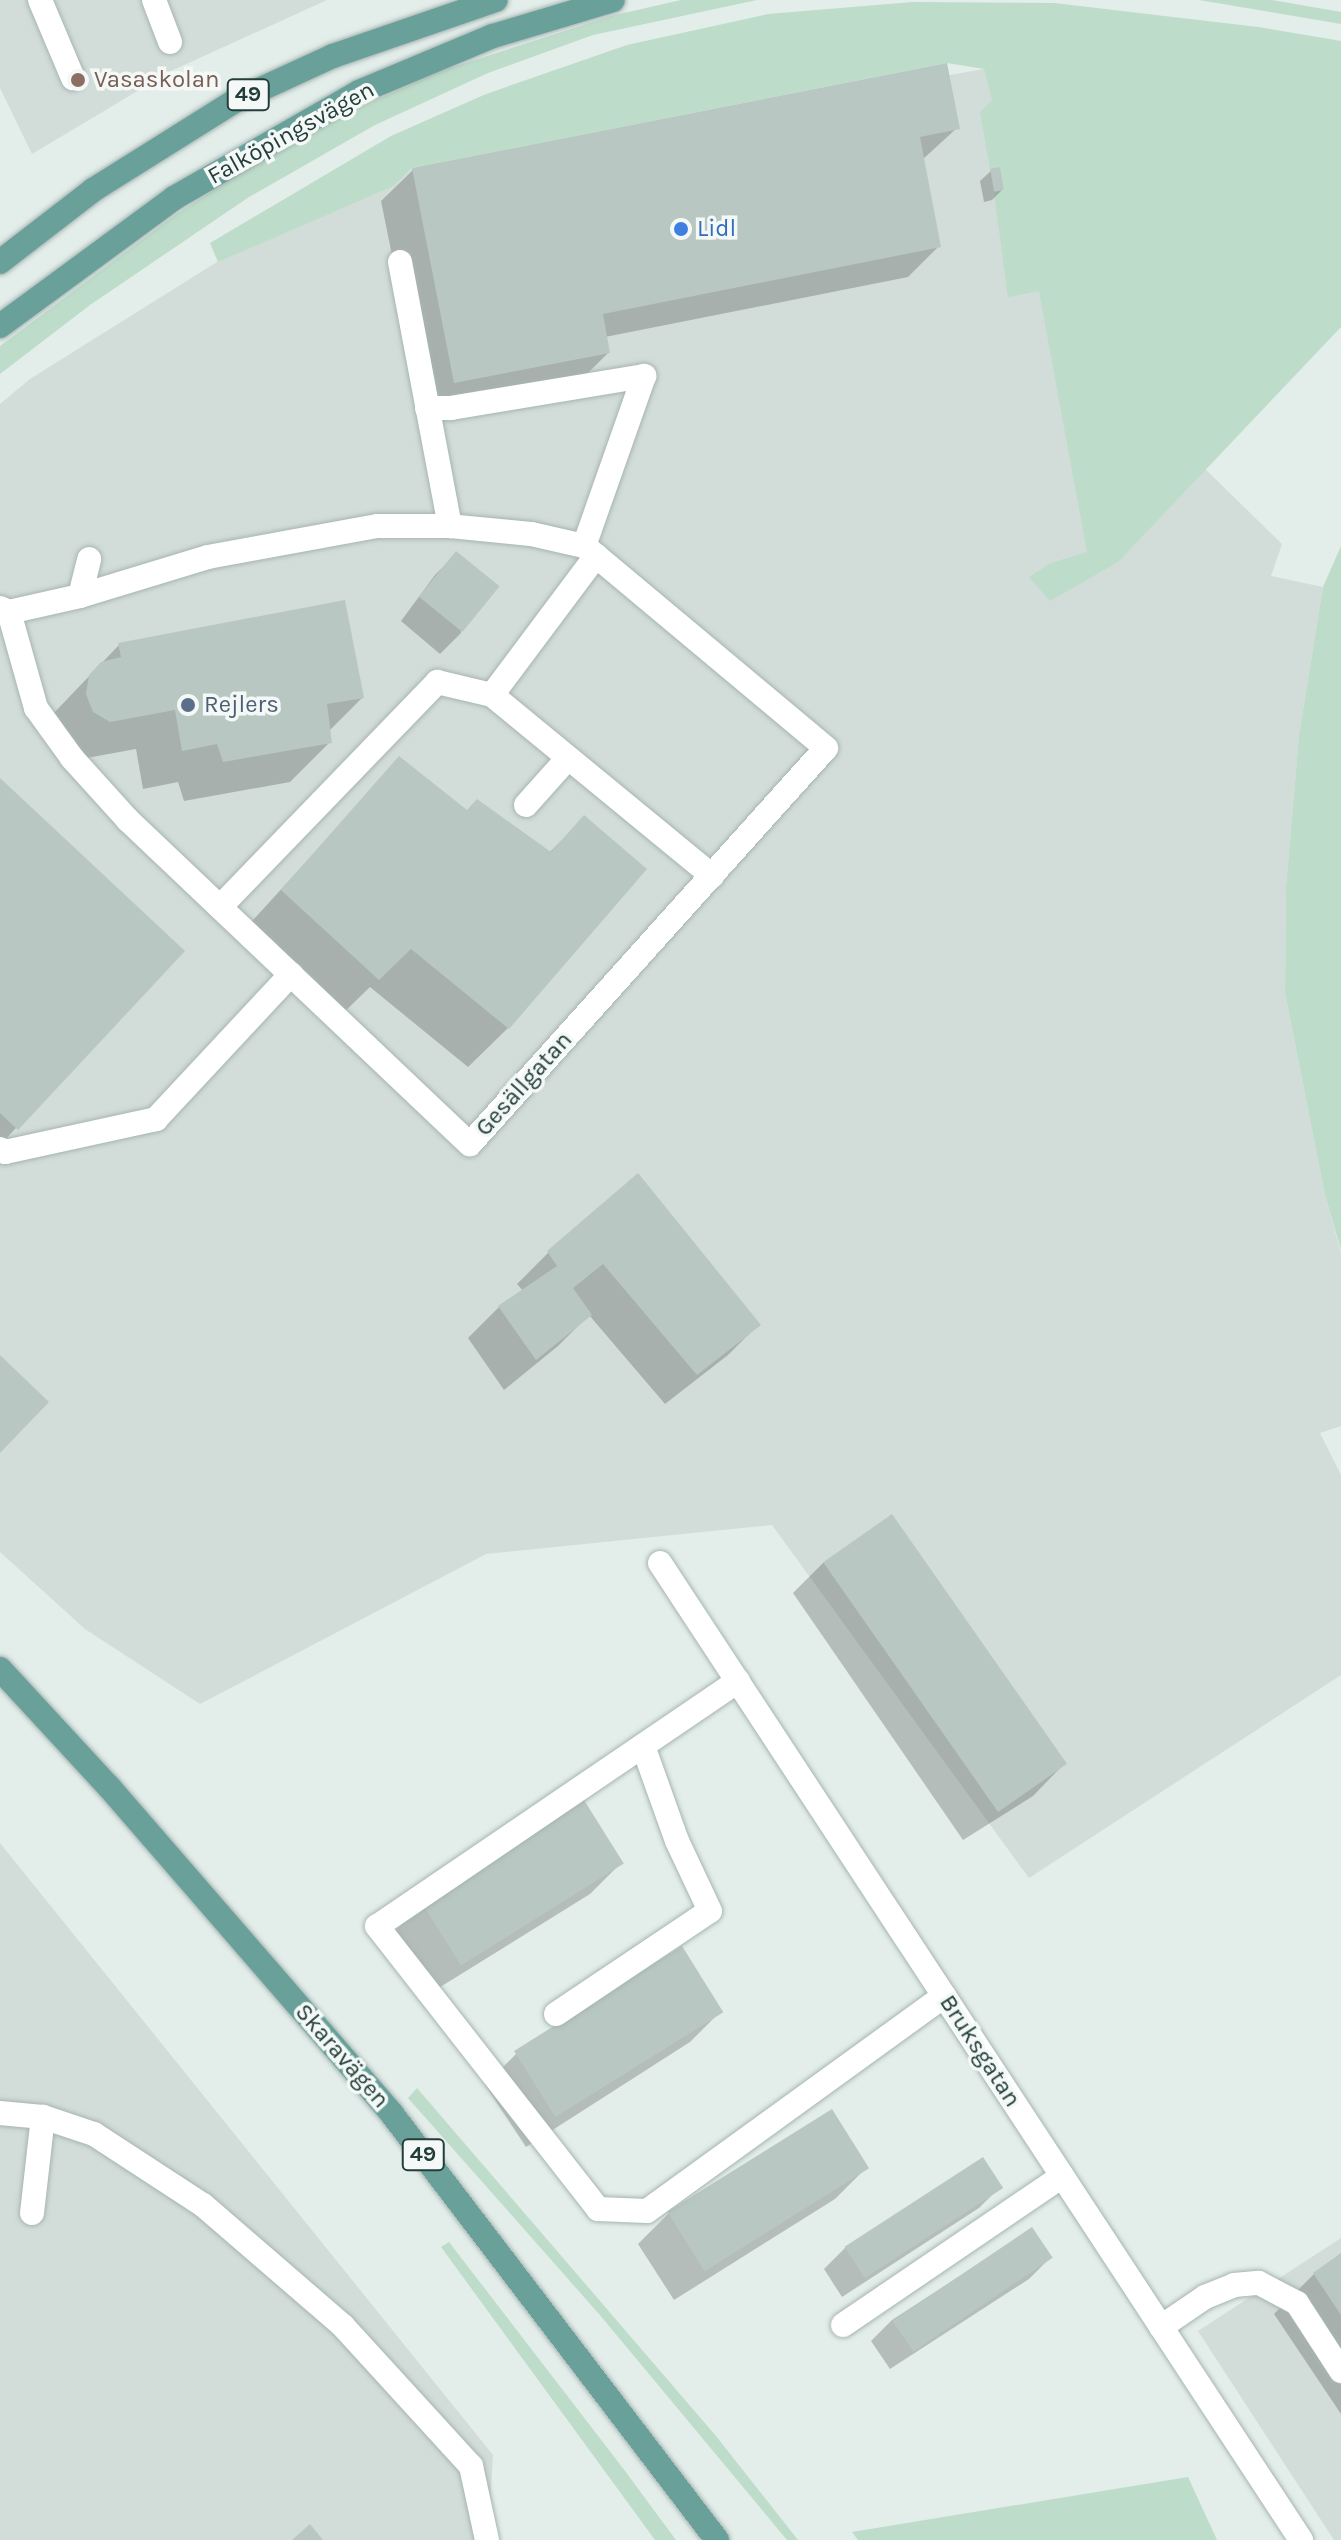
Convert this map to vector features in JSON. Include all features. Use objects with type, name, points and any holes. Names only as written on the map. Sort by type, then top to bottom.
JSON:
[{"type":"main road","name":"Falköpingsvägen","points":[[0,262],[93,190],[235,101],[333,56],[496,0]]},
{"type":"main road","name":"Falköpingsvägen","points":[[0,326],[174,198],[359,92],[493,36],[613,0]]},
{"type":"main road","name":"Skaravägen","points":[[0,1669],[109,1787],[392,2114],[717,2540]]},
{"type":"street","points":[[40,0],[73,78]]},
{"type":"street","points":[[154,0],[170,42]]},
{"type":"street","points":[[400,262],[450,526]]},
{"type":"street","points":[[427,408],[451,408],[644,376],[590,551],[492,695]]},
{"type":"street","points":[[4,610],[80,596],[208,557],[377,526],[450,526],[531,534],[590,551],[826,748],[712,876],[492,695],[437,682],[220,907]]},
{"type":"street","points":[[80,596],[89,559]]},
{"type":"street","name":"Gesällgatan","points":[[4,610],[36,708],[128,820],[470,1144],[712,876]]},
{"type":"street","points":[[526,805],[568,758]]},
{"type":"street","points":[[0,1149],[5,1152],[156,1119],[291,974]]},
{"type":"street","name":"Bruksgatan","points":[[660,1563],[1301,2540]]},
{"type":"street","points":[[738,1681],[377,1926],[598,2209],[647,2211],[944,1996]]},
{"type":"street","points":[[556,2014],[710,1911],[677,1841],[643,1746]]},
{"type":"street","points":[[0,2113],[43,2117],[94,2134],[203,2205],[343,2326],[471,2466],[487,2540]]},
{"type":"street","points":[[32,2213],[43,2117]]},
{"type":"street","points":[[843,2325],[1062,2176]]},
{"type":"street","points":[[1161,2327],[1205,2297],[1234,2285],[1259,2283],[1297,2303],[1341,2371]]},
{"type":"shaded area","name":"Vasaskolan","points":[[0,0],[327,0],[171,71],[32,154],[0,88]]},
{"type":"shaded area","points":[[984,69],[1201,465],[1282,544],[1271,576],[1323,587],[1299,735],[1286,887],[1285,993],[1325,1195],[1341,1253],[1341,1426],[1320,1433],[1341,1475],[1341,1675],[1029,1878],[772,1525],[486,1554],[200,1704],[85,1629],[0,1552],[0,404],[30,379],[217,262],[394,186],[412,168]]},
{"type":"shaded area","points":[[0,1843],[493,2455],[488,2540],[0,2540]]},
{"type":"shaded area","points":[[1341,2238],[1341,2540],[1334,2540],[1198,2331]]},
{"type":"green space","points":[[681,0],[757,0],[593,35],[488,73],[375,125],[249,197],[90,305],[0,374],[0,346],[174,216],[260,160],[353,110],[441,71],[611,16]]},
{"type":"green space","points":[[1199,0],[1272,0],[1341,12],[1341,24]]},
{"type":"green space","points":[[913,2],[1054,3],[1258,27],[1341,41],[1341,327],[1118,562],[1050,601],[1029,577],[1051,563],[1087,552],[1039,291],[1008,297],[994,193],[1004,190],[1000,167],[990,169],[980,112],[992,100],[984,69],[947,63],[412,168],[394,186],[218,262],[210,243],[391,136],[486,94],[627,45],[768,14]]},
{"type":"green space","points":[[1341,546],[1341,1250],[1325,1195],[1285,993],[1286,887],[1299,735],[1323,587]]},
{"type":"green space","points":[[417,2088],[716,2436],[798,2540],[787,2540],[599,2314],[408,2098]]},
{"type":"green space","points":[[449,2242],[676,2540],[655,2540],[441,2247]]},
{"type":"green space","points":[[1188,2477],[1217,2540],[858,2540],[852,2532]]},
{"type":"building","name":"Lidl","points":[[947,63],[960,129],[920,137],[941,247],[603,314],[610,353],[454,383],[412,168]]},
{"type":"building","points":[[1000,167],[1004,190],[994,191],[990,169]]},
{"type":"building","points":[[456,551],[500,586],[462,632],[419,597]]},
{"type":"building","points":[[345,600],[364,698],[327,704],[332,743],[223,762],[217,744],[182,751],[175,710],[110,722],[93,712],[86,694],[89,675],[101,662],[121,657],[118,643]]},
{"type":"building","points":[[399,756],[467,810],[477,799],[551,852],[584,815],[647,869],[509,1029],[411,949],[379,980],[281,890]]},
{"type":"building","points":[[0,778],[185,951],[18,1130],[0,1113]]},
{"type":"building","points":[[638,1173],[761,1325],[697,1375],[603,1264],[573,1288],[592,1315],[536,1360],[498,1306],[557,1266],[547,1251]]},
{"type":"building","points":[[0,1355],[49,1402],[0,1453]]},
{"type":"building","points":[[892,1514],[1067,1764],[998,1812],[823,1562]]},
{"type":"building","points":[[584,1800],[624,1864],[461,1965],[421,1902]]},
{"type":"building","points":[[682,1946],[723,2012],[555,2117],[514,2051]]},
{"type":"building","points":[[832,2109],[869,2168],[705,2271],[667,2212]]},
{"type":"building","points":[[983,2157],[1003,2188],[865,2278],[845,2247]]},
{"type":"building","points":[[1032,2227],[1053,2258],[913,2352],[893,2321]]},
{"type":"building","points":[[1341,2253],[1341,2315],[1313,2273]]},
{"type":"building","points":[[310,2524],[323,2540],[292,2540]]},
{"type":"place","name":"Vasaskolan","points":[[78,80]]},
{"type":"place","name":"Lidl","points":[[681,229]]},
{"type":"place","name":"Rejlers","points":[[188,705]]}]
